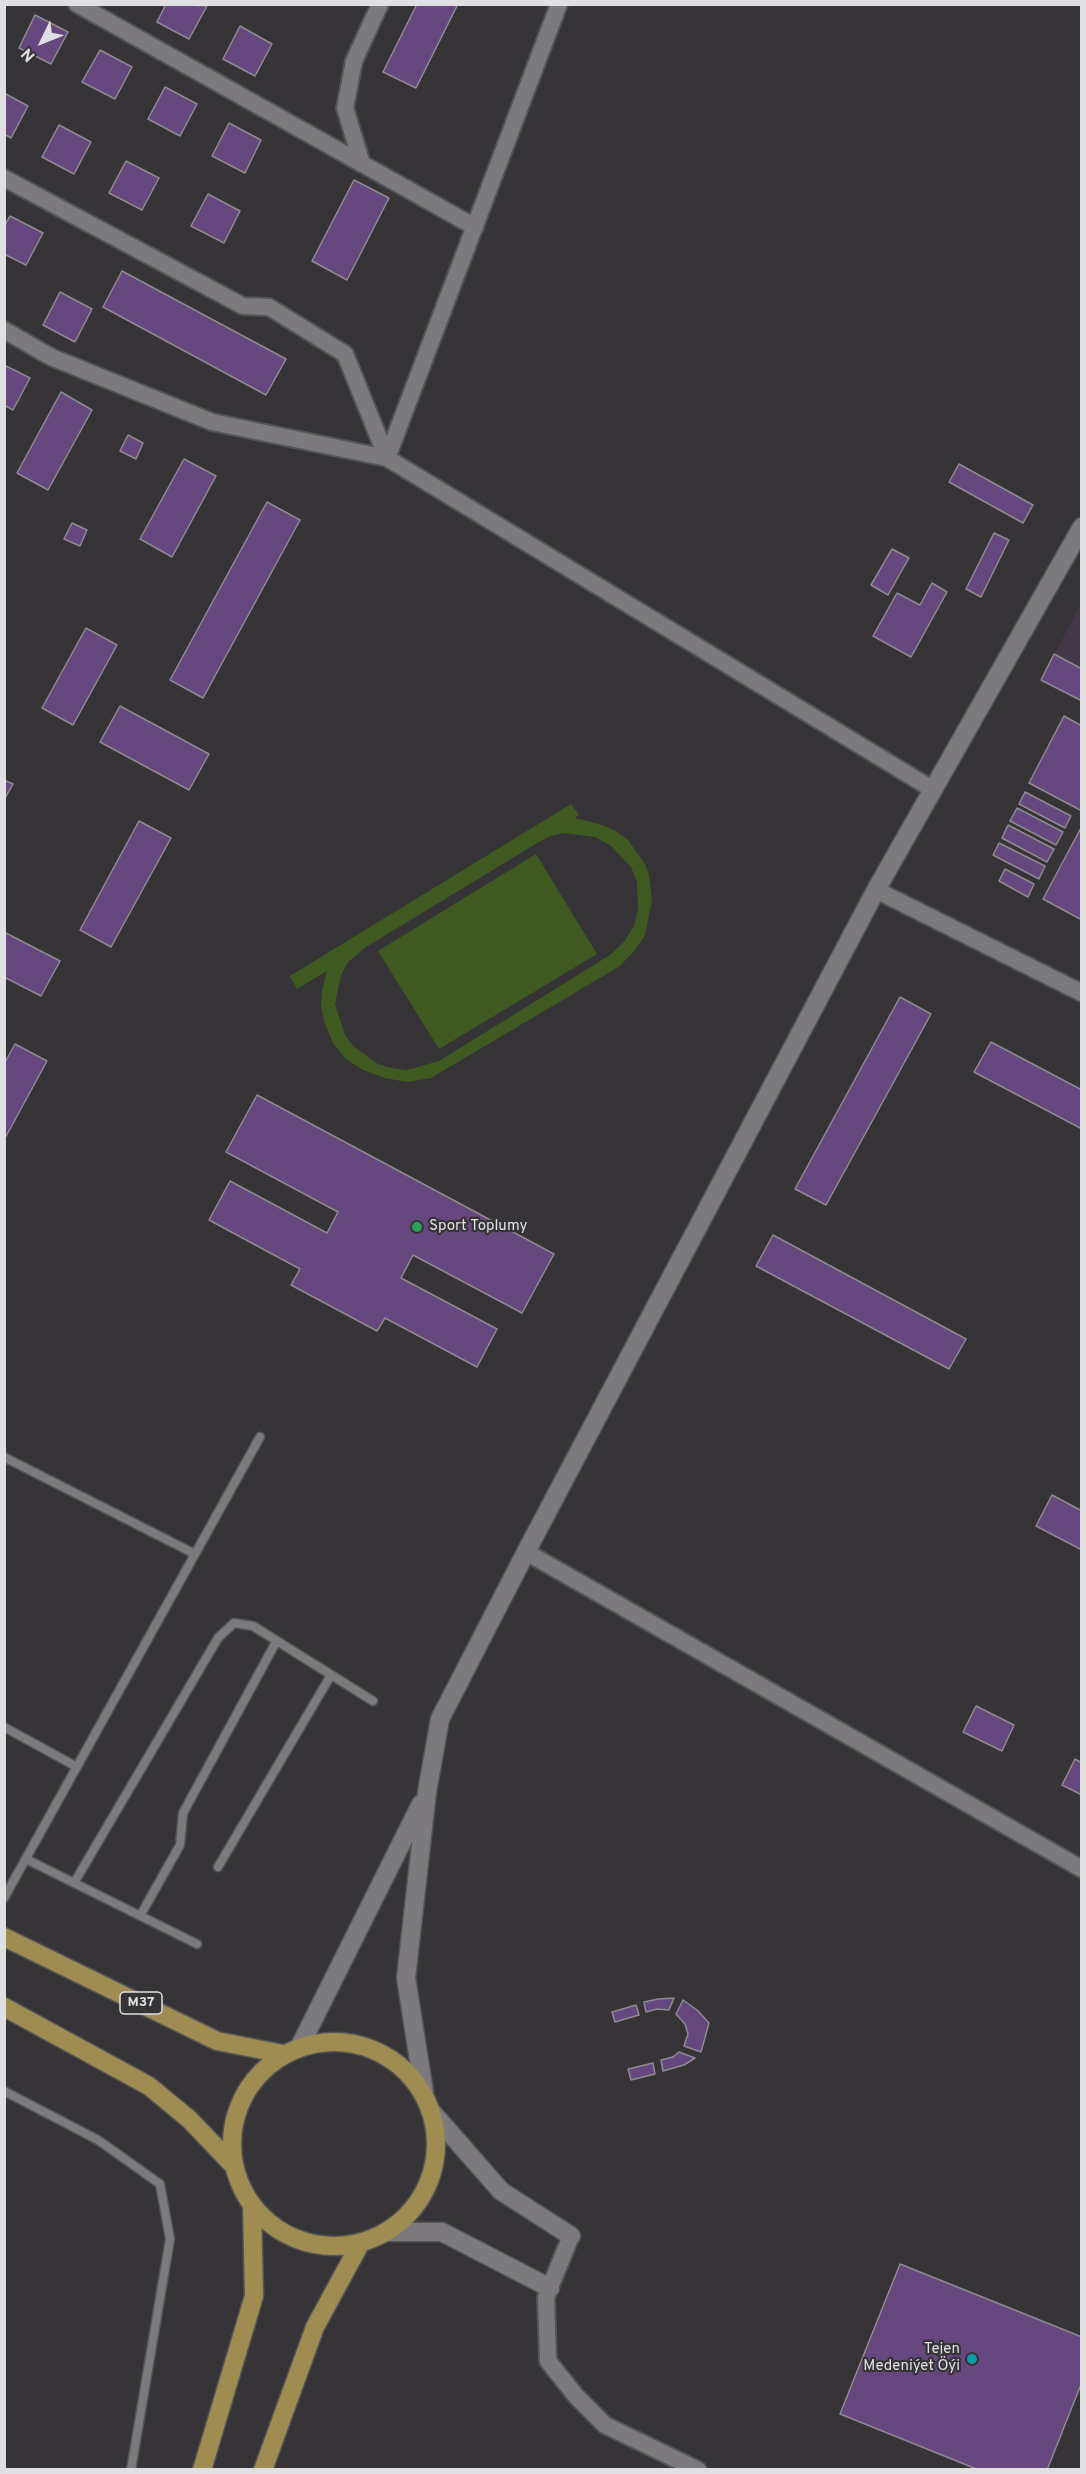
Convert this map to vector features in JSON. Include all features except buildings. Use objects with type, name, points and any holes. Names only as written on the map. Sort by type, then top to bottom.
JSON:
[{"type":"highway","name":"M37","points":[[4,1936],[218,2041],[283,2054]]},
{"type":"highway","points":[[4,2007],[149,2086],[189,2119],[233,2165]]},
{"type":"highway","points":[[347,2041],[391,2058],[424,2092],[435,2122],[437,2153],[430,2184],[413,2211],[389,2232],[360,2244],[330,2247],[300,2241],[273,2226],[252,2205],[240,2186],[233,2165],[232,2133],[240,2101],[258,2074],[283,2054],[300,2046],[347,2041]]},
{"type":"highway","points":[[202,2469],[254,2296],[252,2205]]},
{"type":"highway","points":[[263,2469],[315,2326],[360,2244]]},
{"type":"street","points":[[77,4],[475,227]]},
{"type":"street","points":[[362,164],[345,108],[354,61],[380,4]]},
{"type":"street","points":[[387,458],[559,4]]},
{"type":"street","points":[[4,178],[243,306],[269,307],[345,354],[387,458]]},
{"type":"street","points":[[4,330],[51,357],[212,422],[387,458],[932,789]]},
{"type":"street","points":[[424,2092],[406,1978],[427,1792],[440,1719],[525,1552],[876,890],[1082,526]]},
{"type":"street","points":[[876,890],[1082,993]]},
{"type":"street","points":[[525,1552],[1082,1869]]},
{"type":"street","points":[[300,2046],[427,1792]]},
{"type":"street","points":[[430,2110],[501,2191],[571,2236],[546,2296],[548,2361],[576,2396],[605,2425],[698,2469]]},
{"type":"street","points":[[389,2232],[442,2232],[550,2288]]},
{"type":"lane","points":[[4,1898],[260,1437]]},
{"type":"lane","points":[[4,1456],[195,1554]]},
{"type":"lane","points":[[74,1883],[218,1638],[234,1623],[253,1626],[373,1701]]},
{"type":"lane","points":[[140,1916],[180,1845],[183,1813],[276,1642]]},
{"type":"lane","points":[[218,1867],[331,1675]]},
{"type":"lane","points":[[4,1727],[77,1767]]},
{"type":"lane","points":[[26,1859],[197,1944]]},
{"type":"lane","points":[[4,2091],[98,2140],[160,2184],[170,2239],[131,2469]]},
{"type":"shaded area","points":[[1081,603],[1081,701],[1041,680]]},
{"type":"green space","points":[[571,804],[579,815],[575,818],[603,825],[628,840],[645,864],[649,875],[652,900],[645,935],[620,966],[431,1078],[407,1082],[385,1078],[363,1070],[346,1059],[333,1043],[321,1006],[327,971],[297,989],[290,976]],"holes":[[[564,833],[595,837],[610,845],[631,867],[637,882],[638,909],[634,926],[624,942],[610,955],[439,1061],[407,1070],[391,1068],[378,1064],[353,1046],[345,1035],[335,1004],[341,975],[348,962],[366,947],[550,836]]]},
{"type":"green space","points":[[536,854],[597,954],[439,1049],[378,951]]},
{"type":"place","name":"Sport Toplumy","points":[[417,1227]]},
{"type":"place","name":"Tejen Medeniýet Öýi","points":[[972,2359]]}]
